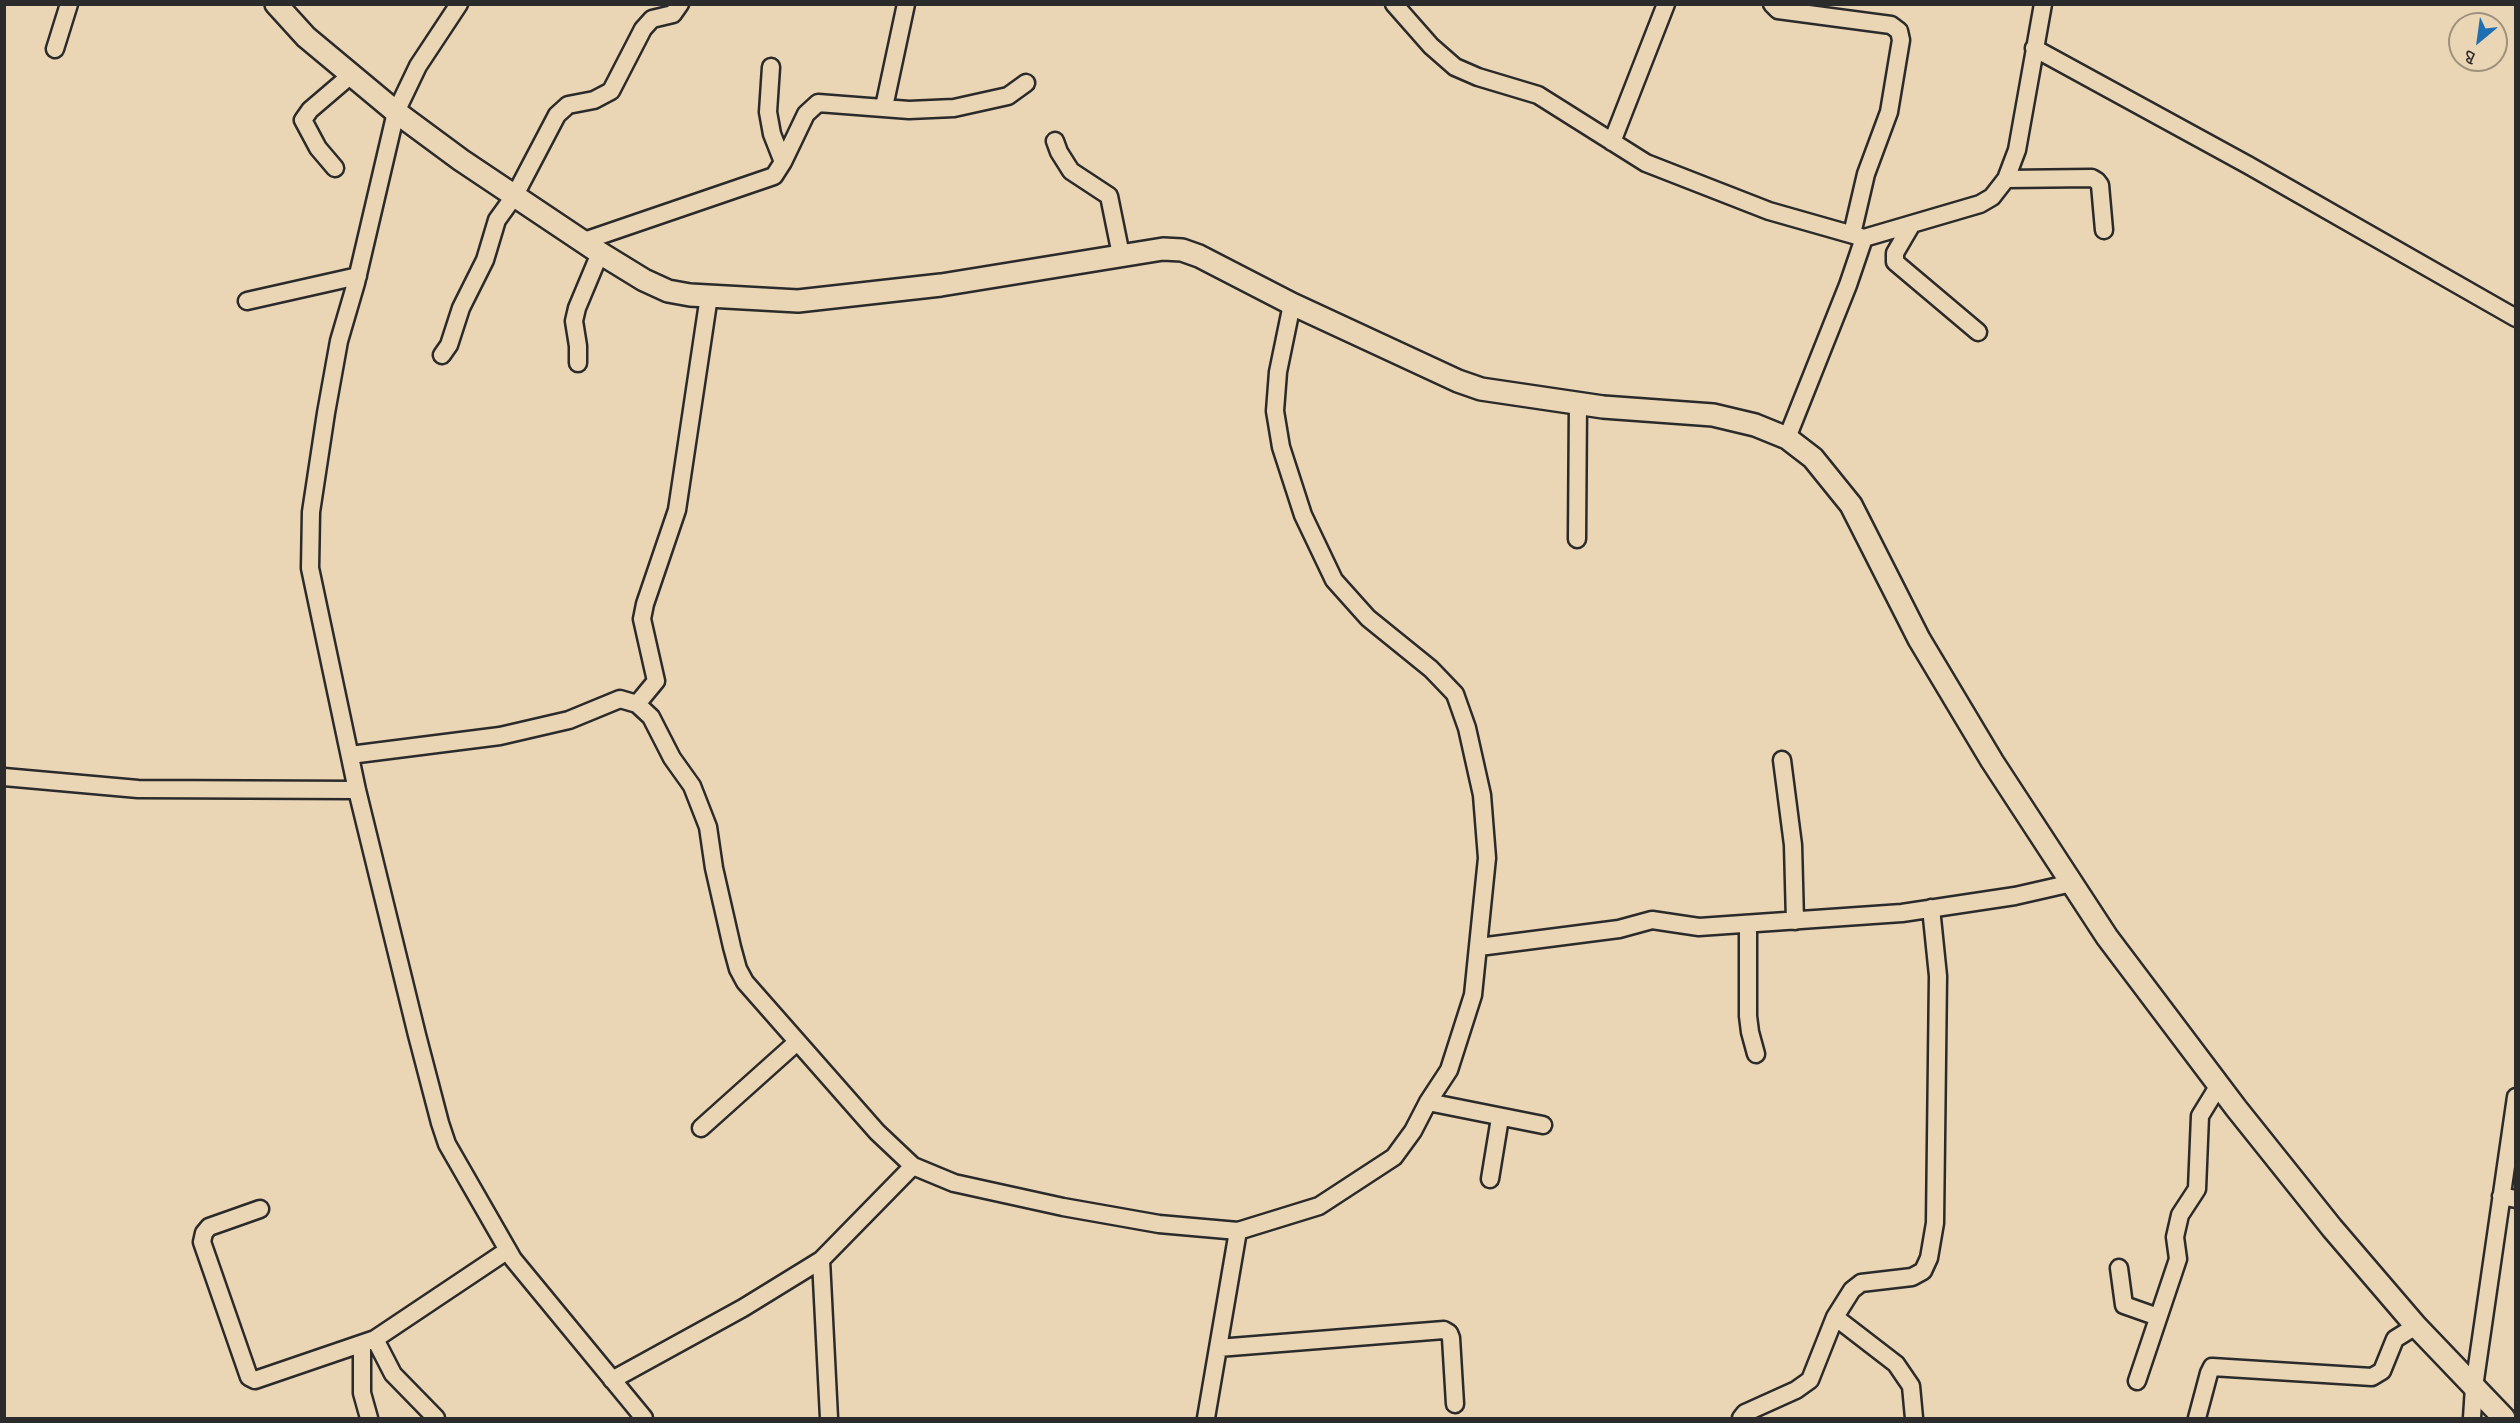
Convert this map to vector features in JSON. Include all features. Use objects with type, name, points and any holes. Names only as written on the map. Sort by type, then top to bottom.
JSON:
[{"type":"street","points":[[55,49],[69,4]]},
{"type":"street","points":[[276,4],[306,36],[351,75],[461,160],[644,280],[668,291],[709,296],[798,301],[941,285],[1163,249],[1182,250],[1200,256],[1292,304],[1458,381],[1481,389],[1578,403],[1713,415],[1755,425],[1787,438],[1813,458],[1851,505],[1918,639],[1992,761],[2107,937],[2219,1085],[2332,1228],[2416,1326],[2504,1419]]},
{"type":"street","points":[[459,4],[418,66],[396,112],[358,276],[339,341],[319,448],[311,512],[310,568],[357,790],[440,1123],[462,1171],[508,1250],[532,1283],[644,1419]]},
{"type":"street","points":[[442,356],[449,345],[461,308],[485,261],[497,220],[514,195],[557,115],[568,105],[594,100],[611,90],[643,29],[651,20],[673,14],[680,4]]},
{"type":"street","points":[[884,107],[906,4]]},
{"type":"street","points":[[1394,4],[1431,46],[1455,67],[1478,77],[1538,95],[1647,163],[1769,211],[1858,236],[1912,224],[1980,204],[1992,197],[2006,179],[2016,150],[2043,4]]},
{"type":"street","points":[[1611,142],[1666,4]]},
{"type":"street","points":[[1772,4],[1778,10],[1891,25],[1899,31],[1901,40],[1889,112],[1870,162],[1848,285],[1787,438]]},
{"type":"street","points":[[2034,48],[2248,165],[2516,318]]},
{"type":"street","points":[[771,67],[768,112],[772,134],[783,162]]},
{"type":"street","points":[[335,168],[318,148],[303,120],[310,110],[351,75]]},
{"type":"street","points":[[592,247],[774,176],[806,114],[818,103],[909,110],[954,108],[1008,96],[1026,83]]},
{"type":"street","points":[[1055,141],[1071,171],[1109,196],[1121,255]]},
{"type":"street","points":[[2006,179],[2092,178],[2100,185],[2104,230]]},
{"type":"street","points":[[1912,224],[1895,254],[1895,261],[1978,332]]},
{"type":"street","points":[[578,363],[574,321],[592,247]]},
{"type":"street","points":[[247,300],[358,276]]},
{"type":"street","points":[[637,704],[656,681],[642,619],[676,510],[709,296]]},
{"type":"street","points":[[350,755],[500,736],[569,720],[620,699],[637,704],[651,717],[672,758],[692,786],[708,828],[714,868],[738,969],[745,982],[877,1132],[913,1166],[954,1183],[1063,1207],[1159,1224],[1238,1231],[1319,1206],[1394,1157],[1413,1131],[1428,1102],[1449,1070],[1473,995],[1487,858],[1482,795],[1467,728],[1455,694],[1431,669],[1368,618],[1334,580],[1303,515],[1281,447],[1275,411],[1278,372],[1292,304]]},
{"type":"street","points":[[1577,539],[1578,403]]},
{"type":"street","points":[[1782,760],[1793,846],[1795,921]]},
{"type":"street","points":[[4,777],[138,789],[357,790]]},
{"type":"street","points":[[1479,947],[1618,929],[1652,920],[1699,927],[1902,913],[2015,896],[2072,883]]},
{"type":"street","points":[[1741,1419],[1745,1413],[1796,1390],[1810,1380],[1835,1317],[1852,1290],[1861,1283],[1912,1277],[1923,1271],[1929,1258],[1935,1223],[1938,987],[1931,908]]},
{"type":"street","points":[[1748,924],[1748,1016],[1756,1054]]},
{"type":"street","points":[[701,1128],[797,1042]]},
{"type":"street","points":[[2138,1381],[2157,1317],[2178,1260],[2175,1237],[2180,1215],[2197,1189],[2200,1116],[2219,1085]]},
{"type":"street","points":[[2472,1419],[2474,1387],[2508,1198],[2516,1097]]},
{"type":"street","points":[[1428,1102],[1543,1125]]},
{"type":"street","points":[[1490,1179],[1500,1118]]},
{"type":"street","points":[[612,1380],[743,1308],[821,1260],[913,1166]]},
{"type":"street","points":[[260,1209],[209,1227],[204,1233],[202,1242],[249,1377],[255,1380],[368,1342],[508,1250]]},
{"type":"street","points":[[1206,1419],[1238,1231]]},
{"type":"street","points":[[821,1260],[829,1419]]},
{"type":"street","points":[[2119,1268],[2124,1305],[2157,1317]]},
{"type":"street","points":[[1835,1317],[1896,1364],[1911,1386],[1914,1419]]},
{"type":"street","points":[[2197,1419],[2212,1367],[2372,1377],[2382,1371],[2395,1339],[2416,1326]]},
{"type":"street","points":[[1218,1348],[1444,1330],[1449,1333],[1450,1338],[1455,1404]]},
{"type":"street","points":[[368,1342],[362,1393],[369,1419]]},
{"type":"street","points":[[368,1342],[393,1374],[436,1419]]}]
